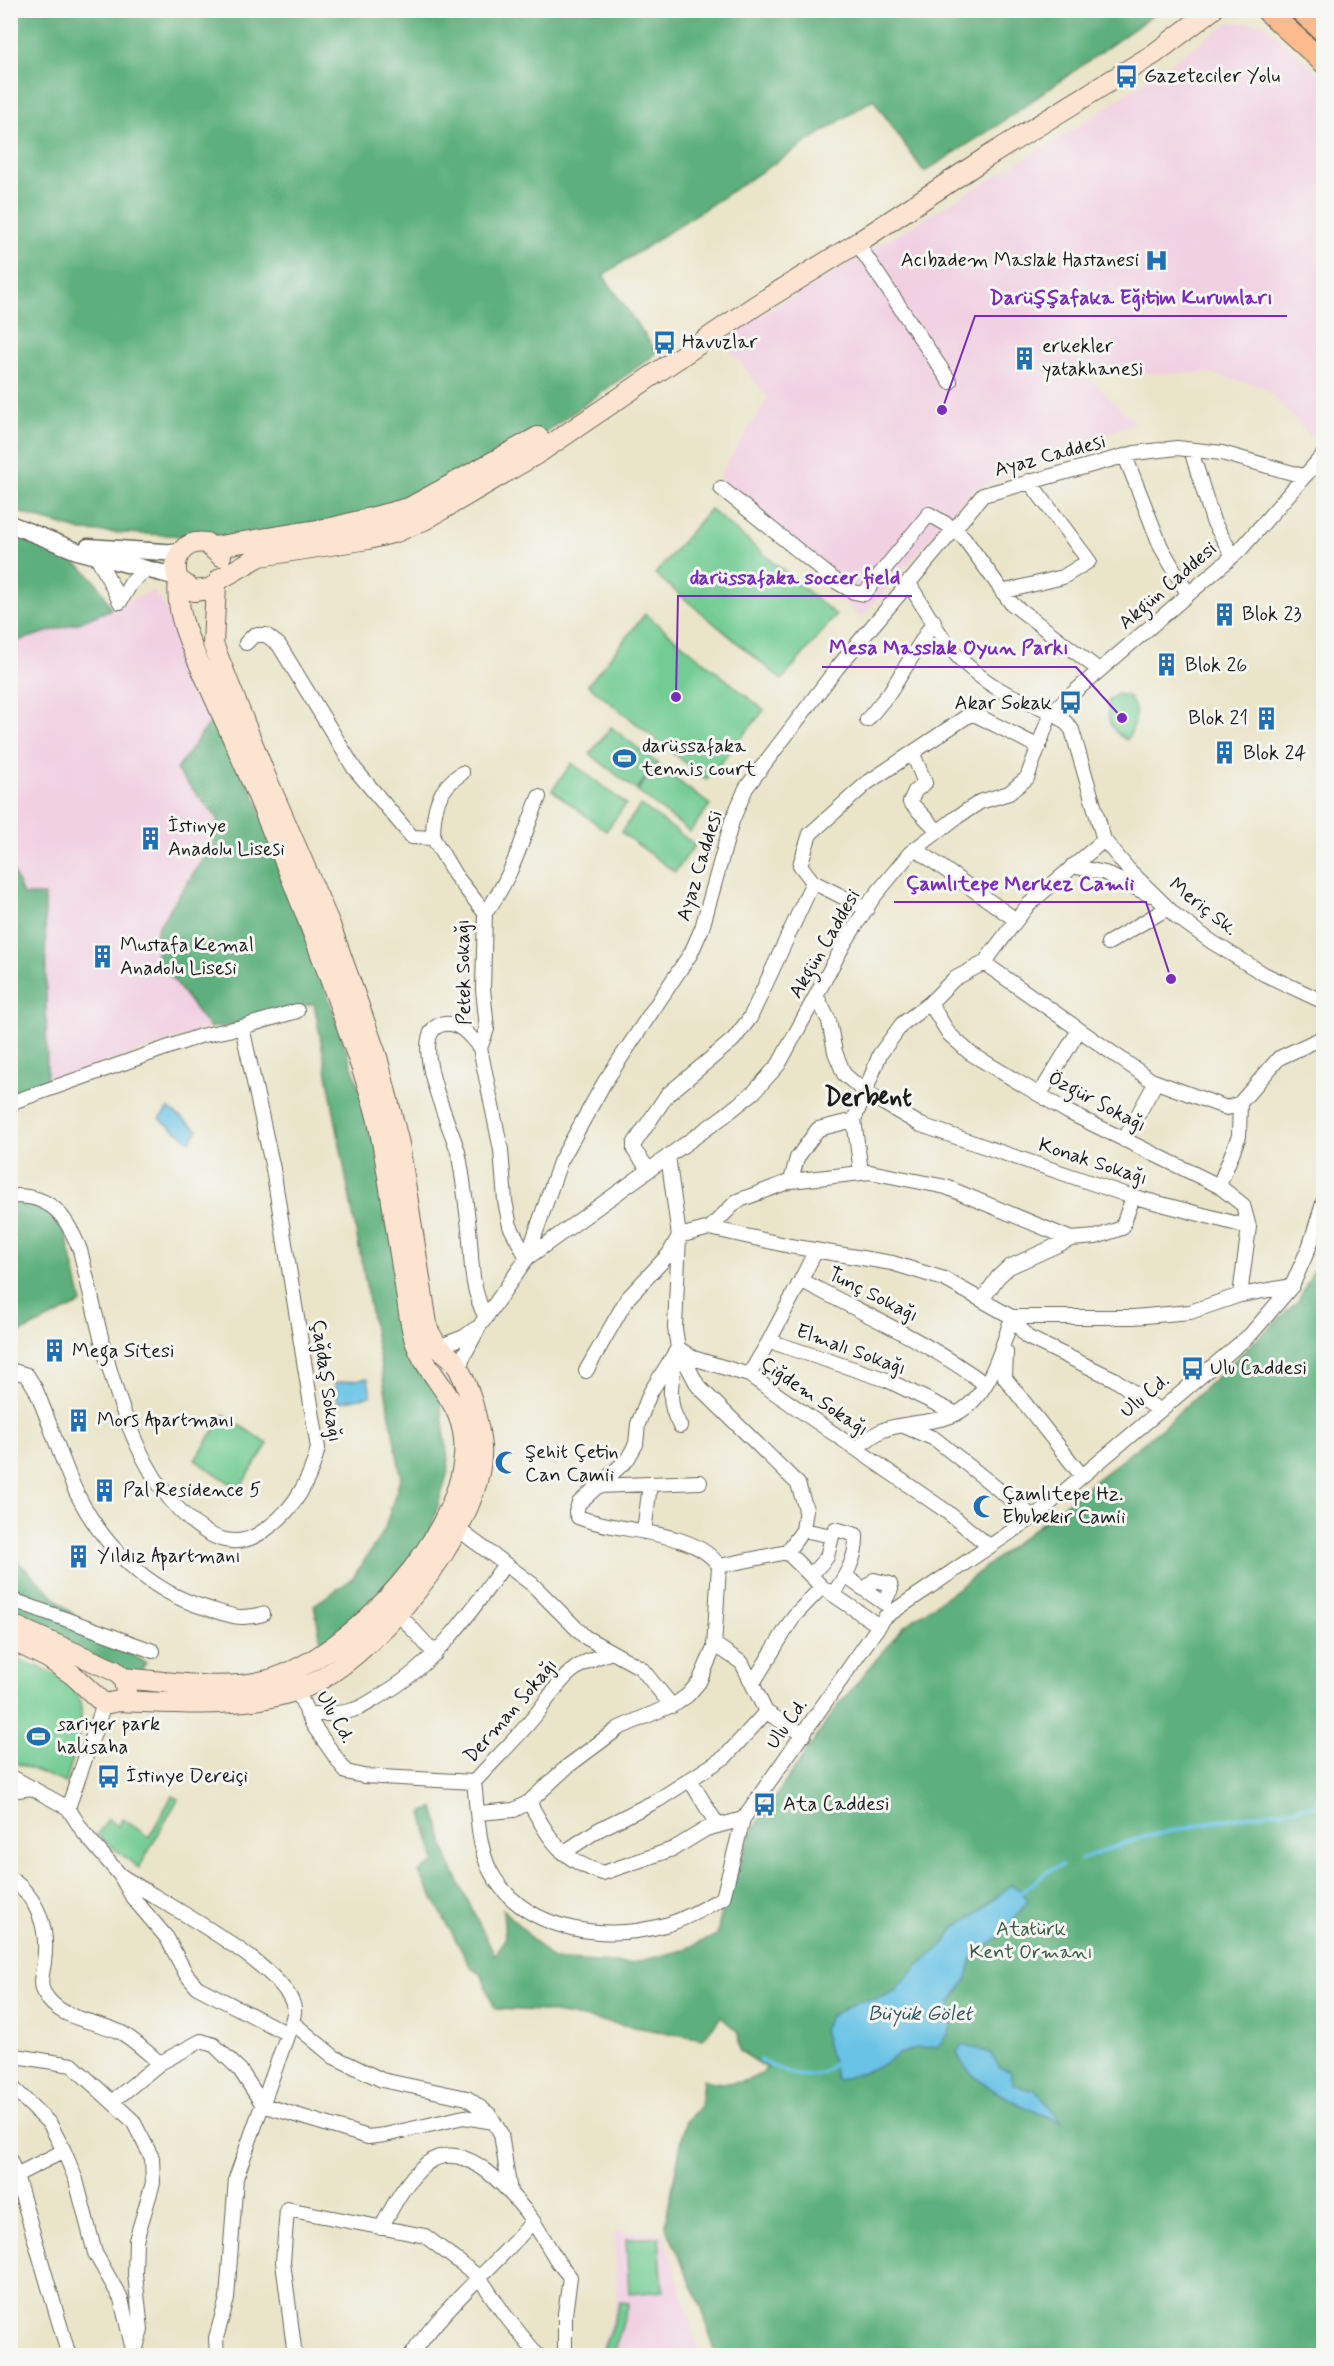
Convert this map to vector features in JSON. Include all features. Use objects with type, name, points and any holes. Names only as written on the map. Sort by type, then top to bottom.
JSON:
[{"type":"main road","points":[[178,578],[194,591],[209,589],[260,556],[368,539],[396,532],[424,520],[922,185],[1136,52],[1202,14],[1226,10]]},
{"type":"main road","points":[[1266,10],[1323,63]]},
{"type":"main road","points":[[1298,12],[1323,32]]},
{"type":"main road","points":[[213,547],[336,527],[409,508],[572,422],[857,243],[987,157],[1154,54],[1202,14]]},
{"type":"main road","points":[[10,1639],[48,1658],[105,1699],[213,1704],[253,1701],[297,1690],[364,1648],[397,1612],[418,1588],[459,1530],[474,1495],[481,1449],[471,1399],[450,1359],[428,1330],[399,1144],[377,1057],[330,925],[265,775],[213,644],[218,582],[223,573],[222,558],[213,547],[206,543],[191,544],[179,553],[176,561],[177,596],[185,629],[257,794],[332,980],[378,1118],[415,1342],[458,1408],[464,1436],[465,1464],[451,1507],[434,1543],[378,1608],[337,1646],[269,1680],[238,1685],[199,1685],[104,1671],[95,1677],[105,1699]]},
{"type":"main road","points":[[10,1624],[119,1675],[125,1693],[105,1699]]},
{"type":"street","points":[[857,243],[950,382]]},
{"type":"street","name":"Ayaz Caddesi","points":[[527,1258],[560,1162],[604,1083],[659,1004],[695,945],[702,928],[732,821],[746,788],[837,668],[983,495],[1125,456],[1177,448],[1222,453],[1303,477]]},
{"type":"street","points":[[1191,450],[1213,520],[1233,555]]},
{"type":"street","name":"Akgün Caddesi","points":[[450,1359],[462,1359],[482,1322],[527,1258],[754,1092],[779,1064],[844,944],[867,909],[916,849],[980,802],[1009,793],[1027,778],[1051,712],[1233,555],[1323,454]]},
{"type":"street","points":[[1125,456],[1161,548],[1188,594]]},
{"type":"street","points":[[1002,592],[1063,577],[1089,561],[1029,481]]},
{"type":"street","points":[[721,488],[854,592],[864,594],[930,514],[953,528],[1011,603],[1099,670]]},
{"type":"street","points":[[10,524],[97,556],[178,578]]},
{"type":"street","points":[[67,545],[179,553]]},
{"type":"street","points":[[97,556],[120,602],[130,583],[145,570]]},
{"type":"street","points":[[908,582],[968,668],[1003,692],[1051,712]]},
{"type":"street","points":[[867,720],[890,692],[934,621]]},
{"type":"street","points":[[246,643],[254,635],[267,635],[279,645],[354,768],[412,837],[433,838],[433,813],[441,794],[448,782],[462,773]]},
{"type":"street","name":"Meriç Sk.","points":[[1051,712],[1067,723],[1072,730],[1104,840],[1164,904],[1212,942],[1264,974],[1323,1002]]},
{"type":"street","points":[[867,909],[813,882],[800,865],[810,834],[867,783],[972,713],[1039,747]]},
{"type":"street","points":[[913,754],[925,783],[915,791],[910,802],[938,831]]},
{"type":"street","points":[[485,913],[497,898],[511,869],[539,797]]},
{"type":"street","name":"Petek Sokağı","points":[[433,838],[455,875],[485,913],[483,989],[487,1029],[480,1048],[501,1150],[505,1201],[510,1226],[527,1258]]},
{"type":"street","points":[[861,1172],[854,1120],[866,1093],[871,1071],[880,1054],[902,1024],[930,1003],[954,979],[984,963],[1028,904],[1104,840]]},
{"type":"street","points":[[916,849],[1016,920]]},
{"type":"street","points":[[1072,866],[1105,873],[1164,904],[1108,943]]},
{"type":"street","points":[[649,1170],[634,1150],[634,1144],[667,1095],[733,1040],[750,1018],[813,882]]},
{"type":"street","points":[[984,963],[1156,1082],[1227,1108],[1240,1103],[1279,1058],[1323,1037]]},
{"type":"street","name":"Konak Sokağı","points":[[817,997],[829,1020],[835,1052],[844,1074],[866,1093],[921,1125],[1133,1197],[1249,1227]]},
{"type":"street","name":"Özgür Sokağı","points":[[930,1003],[949,1034],[970,1053],[1068,1112],[1219,1186],[1242,1205],[1249,1227]]},
{"type":"street","points":[[10,1104],[200,1036],[297,1011]]},
{"type":"street","points":[[480,1048],[470,1035],[451,1023],[441,1024],[434,1030],[430,1040],[430,1068],[434,1090],[458,1151],[468,1221],[474,1295],[482,1322]]},
{"type":"street","name":"Çağdaş Sokağı","points":[[10,1196],[27,1195],[46,1201],[70,1224],[80,1250],[127,1422],[145,1465],[176,1507],[194,1525],[216,1539],[230,1542],[250,1539],[276,1524],[300,1494],[312,1471],[318,1448],[273,1169],[242,1027]]},
{"type":"street","points":[[1040,1094],[1079,1030]]},
{"type":"street","points":[[1124,1140],[1156,1082]]},
{"type":"street","points":[[1219,1186],[1239,1136],[1240,1103]]},
{"type":"street","points":[[791,1181],[797,1158],[818,1129],[854,1120]]},
{"type":"street","points":[[668,1156],[679,1236],[675,1328],[678,1348],[698,1386],[798,1484],[806,1509],[803,1530],[787,1552],[719,1566]]},
{"type":"street","points":[[710,1228],[737,1201],[791,1181],[861,1172],[946,1187],[1071,1239]]},
{"type":"street","points":[[982,1300],[998,1277],[1009,1267],[1071,1239],[1096,1237],[1122,1228],[1133,1197]]},
{"type":"street","name":"Ulu Cd.","points":[[297,1690],[307,1714],[346,1772],[363,1776],[474,1782],[484,1852],[495,1879],[540,1920],[566,1927],[612,1932],[666,1925],[723,1898],[743,1819],[885,1617],[1033,1517],[1251,1334],[1292,1287],[1310,1245],[1323,1200]]},
{"type":"street","points":[[1240,1295],[1249,1227]]},
{"type":"street","points":[[586,1371],[627,1299],[669,1254],[679,1236],[710,1228],[892,1263],[945,1279],[1012,1317],[1027,1337],[1114,1379],[1159,1410]]},
{"type":"street","points":[[801,1280],[816,1250]]},
{"type":"street","name":"Tunç Sokağı","points":[[769,1341],[801,1280],[949,1357],[985,1384]]},
{"type":"street","points":[[1012,1317],[1134,1317],[1190,1312],[1240,1295],[1292,1287]]},
{"type":"street","points":[[856,1448],[883,1431],[955,1413],[971,1402],[985,1384],[999,1358],[1012,1317]]},
{"type":"street","points":[[1012,1317],[1004,1362],[1005,1378],[1082,1476]]},
{"type":"street","name":"Akgün Caddesi","points":[[434,1374],[450,1359],[464,1337],[482,1322]]},
{"type":"street","name":"Elmalı Sokağı","points":[[749,1375],[769,1341],[887,1380],[955,1413]]},
{"type":"street","points":[[678,1348],[670,1389],[671,1412],[680,1426]]},
{"type":"street","points":[[479,1814],[514,1810],[529,1802],[568,1766],[619,1728],[672,1706],[688,1695],[699,1682],[714,1644],[719,1566],[713,1556],[691,1545],[644,1532],[598,1525],[578,1517],[576,1508],[627,1460],[636,1444],[638,1424],[650,1392],[678,1348]]},
{"type":"street","name":"Çiğdem Sokağı","points":[[678,1348],[693,1358],[749,1375],[946,1511],[989,1546]]},
{"type":"street","points":[[10,1370],[27,1375],[35,1388],[77,1494],[113,1550],[151,1583],[181,1601],[245,1619],[263,1614]]},
{"type":"street","points":[[904,1426],[935,1439],[1033,1517]]},
{"type":"street","points":[[598,1486],[700,1482]]},
{"type":"street","points":[[644,1532],[650,1485]]},
{"type":"street","points":[[753,1683],[794,1616],[845,1576],[856,1547],[856,1535],[835,1529],[827,1557],[811,1575]]},
{"type":"street","points":[[459,1530],[532,1584],[585,1637],[609,1653],[641,1668],[672,1706]]},
{"type":"street","points":[[803,1530],[832,1536]]},
{"type":"street","points":[[787,1552],[827,1590],[879,1626]]},
{"type":"street","points":[[307,1714],[336,1714],[355,1710],[396,1687],[435,1654],[462,1625],[505,1564]]},
{"type":"street","points":[[845,1576],[867,1591],[854,1609]]},
{"type":"street","points":[[10,1599],[153,1651]]},
{"type":"street","points":[[397,1612],[435,1654]]},
{"type":"street","points":[[714,1644],[742,1663],[766,1712],[804,1735]]},
{"type":"street","name":"Derman Sokağı","points":[[474,1782],[534,1717],[564,1676],[590,1659],[609,1653]]},
{"type":"street","points":[[69,1808],[105,1699]]},
{"type":"street","points":[[563,1853],[690,1780],[725,1757],[766,1712]]},
{"type":"street","points":[[10,1776],[69,1808],[84,1833],[120,1875],[133,1898],[167,1938],[186,1974],[197,1987],[289,2028],[334,2057],[382,2080],[467,2098],[490,2115],[501,2134],[510,2192]]},
{"type":"street","points":[[690,1780],[718,1826]]},
{"type":"street","points":[[10,1791],[33,1788]]},
{"type":"street","points":[[529,1802],[552,1843],[585,1868],[603,1873],[673,1849],[706,1829],[743,1819]]},
{"type":"street","points":[[120,1875],[249,1955],[286,1989],[295,2009],[236,2178],[231,2220],[227,2299],[216,2338],[217,2355]]},
{"type":"street","points":[[10,1878],[28,1893],[44,1921],[46,1951],[41,1983],[43,1992],[61,2012],[121,2033],[160,2063]]},
{"type":"street","points":[[113,2101],[160,2063],[201,2041],[214,2045],[240,2070],[263,2105],[368,2137],[464,2117],[494,2122]]},
{"type":"street","points":[[10,2055],[72,2065],[133,2121],[152,2158],[153,2183],[136,2240],[135,2274],[141,2330],[134,2355]]},
{"type":"street","points":[[10,2085],[50,2124],[64,2151],[76,2180],[95,2253],[121,2299],[134,2355]]},
{"type":"street","points":[[13,2176],[64,2151]]},
{"type":"street","points":[[381,2228],[398,2198],[426,2164],[441,2157],[468,2159],[503,2183],[533,2221],[570,2277],[565,2314],[565,2355]]},
{"type":"street","points":[[10,2160],[69,2355]]},
{"type":"street","points":[[295,2355],[283,2262],[287,2208],[425,2236],[479,2277],[504,2314],[538,2355]]},
{"type":"street","points":[[411,2355],[448,2307],[514,2244],[533,2221]]},
{"type":"shaded area","points":[[1230,22],[1263,23],[1323,78],[1324,434],[1316,442],[1265,388],[1209,373],[1114,374],[1079,368],[1135,422],[971,491],[861,618],[718,478],[768,398],[721,339],[1080,126]]},
{"type":"shaded area","points":[[154,590],[181,632],[215,715],[176,770],[218,819],[212,845],[158,927],[155,938],[158,960],[210,1028],[47,1083],[45,895],[23,895],[11,864],[11,812],[18,772],[11,757],[11,643],[80,622]]},
{"type":"shaded area","points":[[614,2232],[664,2233],[700,2355],[598,2356],[617,2302]]},
{"type":"green space","points":[[10,11],[1159,11],[995,127],[924,172],[873,99],[603,275],[657,353],[533,441],[409,508],[228,538],[82,531],[11,510]]},
{"type":"green space","points":[[710,509],[836,615],[782,680],[655,574]]},
{"type":"green space","points":[[11,535],[70,560],[93,579],[103,592],[111,609],[81,622],[11,643]]},
{"type":"green space","points":[[645,614],[764,710],[707,780],[588,685]]},
{"type":"green space","points":[[1117,694],[1128,696],[1134,707],[1133,728],[1127,740],[1116,732],[1108,718],[1109,700]]},
{"type":"green space","points":[[215,715],[270,828],[369,1116],[440,1401],[449,1468],[427,1543],[323,1652],[314,1605],[352,1579],[384,1531],[401,1476],[314,1003],[243,1024],[210,1028],[158,960],[155,938],[158,927],[212,845],[218,819],[176,770]]},
{"type":"green space","name":"darüssafaka tennis court","points":[[611,727],[657,763],[636,790],[590,754]]},
{"type":"green space","points":[[572,763],[626,804],[606,831],[552,790]]},
{"type":"green space","points":[[657,765],[710,805],[690,832],[637,791]]},
{"type":"green space","points":[[641,805],[695,845],[675,872],[621,832]]},
{"type":"green space","points":[[10,864],[23,895],[45,895],[47,1083],[10,1097]]},
{"type":"green space","points":[[11,1199],[43,1208],[65,1230],[82,1303],[11,1337]]},
{"type":"green space","name":"Atatürk Kent Ormanı","points":[[1323,1251],[1323,2355],[716,2355],[702,2308],[665,2225],[685,2123],[700,2106],[703,2080],[720,2083],[745,2081],[767,2068],[740,2051],[738,2032],[721,2017],[703,2039],[543,2011],[495,2009],[481,1974],[471,1968],[419,1872],[435,1862],[422,1813],[434,1807],[448,1860],[495,1956],[505,1939],[503,1909],[552,1959],[628,1964],[680,1951],[717,1935],[722,1908],[753,1829],[835,1710],[903,1627],[965,1583],[1162,1428],[1298,1301]]},
{"type":"green space","points":[[224,1415],[268,1444],[239,1489],[195,1460]]},
{"type":"green space","points":[[10,1554],[85,1626],[146,1663],[137,1676],[11,1622]]},
{"type":"green space","points":[[10,1657],[55,1674],[67,1681],[76,1691],[80,1703],[80,1730],[66,1783],[11,1761]]},
{"type":"green space","points":[[172,1796],[178,1799],[139,1868],[97,1835],[108,1819],[118,1826],[123,1819],[149,1837]]},
{"type":"green space","points":[[659,2237],[663,2291],[629,2294],[626,2239]]},
{"type":"green space","points":[[620,2302],[629,2303],[613,2355],[601,2355]]},
{"type":"water","points":[[168,1108],[198,1130],[190,1141],[160,1119]]},
{"type":"water","points":[[368,1378],[371,1396],[338,1402],[335,1383]]},
{"type":"water","name":"Büyük Gölet","points":[[1011,1885],[1022,1891],[1028,1901],[1002,1934],[972,1958],[966,1981],[951,2001],[952,2026],[942,2042],[937,2047],[918,2048],[899,2054],[880,2066],[837,2081],[823,2030],[829,2017],[859,2001],[878,1999],[895,1991],[920,1964],[943,1946],[955,1927],[975,1915]]},
{"type":"water","points":[[963,2044],[990,2053],[1000,2068],[1010,2071],[1014,2084],[1029,2090],[1034,2088],[1062,2122],[1001,2095],[972,2074],[962,2063],[957,2051]]},
{"type":"waterway","points":[[1081,1859],[1140,1838],[1216,1821],[1324,1804]]},
{"type":"waterway","points":[[1018,1895],[1050,1870],[1062,1865]]},
{"type":"waterway","points":[[760,2060],[789,2073],[809,2076],[819,2074],[836,2061]]},
{"type":"place","name":"Gazeteciler Yolu","points":[[1126,76]]},
{"type":"place","name":"Acıbadem Maslak Hastanesi","points":[[1157,260]]},
{"type":"place","name":"Havuzlar","points":[[664,342]]},
{"type":"place","name":"erkekler yatakhanesi","points":[[1024,358]]},
{"type":"place","name":"Darüşşafaka Eğitim Kurumları","points":[[942,410]]},
{"type":"place","name":"Blok 23","points":[[1224,614]]},
{"type":"place","name":"Blok 26","points":[[1167,665]]},
{"type":"place","name":"darüssafaka soccer field","points":[[676,697]]},
{"type":"place","name":"Akar Sokak","points":[[1070,703]]},
{"type":"place","name":"Mesa Masslak Oyun Parkı","points":[[1122,718]]},
{"type":"place","name":"Blok 21","points":[[1266,718]]},
{"type":"place","name":"Blok 24","points":[[1225,753]]},
{"type":"place","name":"darüssafaka tennis court","points":[[624,758]]},
{"type":"place","name":"İstinye Anadolu Lisesi","points":[[150,838]]},
{"type":"place","name":"Mustafa Kemal Anadolu Lisesi","points":[[102,956]]},
{"type":"place","name":"Çamlıtepe Merkez Camii","points":[[1171,979]]},
{"type":"place","name":"Mega Sitesi","points":[[54,1351]]},
{"type":"place","name":"Ulu Caddesi","points":[[1192,1368]]},
{"type":"place","name":"Mors Apartmanı","points":[[79,1420]]},
{"type":"place","name":"Şehit Çetin Can Camii","points":[[507,1463]]},
{"type":"place","name":"Pal Residence 5","points":[[105,1490]]},
{"type":"place","name":"Çamlıtepe Hz. Ebubekir Camii","points":[[984,1506]]},
{"type":"place","name":"Yıldız Apartmanı","points":[[79,1556]]},
{"type":"place","name":"sariyer park halisaha","points":[[39,1736]]},
{"type":"place","name":"İstinye Dereiçi","points":[[108,1776]]},
{"type":"place","name":"Ata Caddesi","points":[[765,1804]]},
{"type":"district","name":"Derbent","points":[[868,1098]]}]
